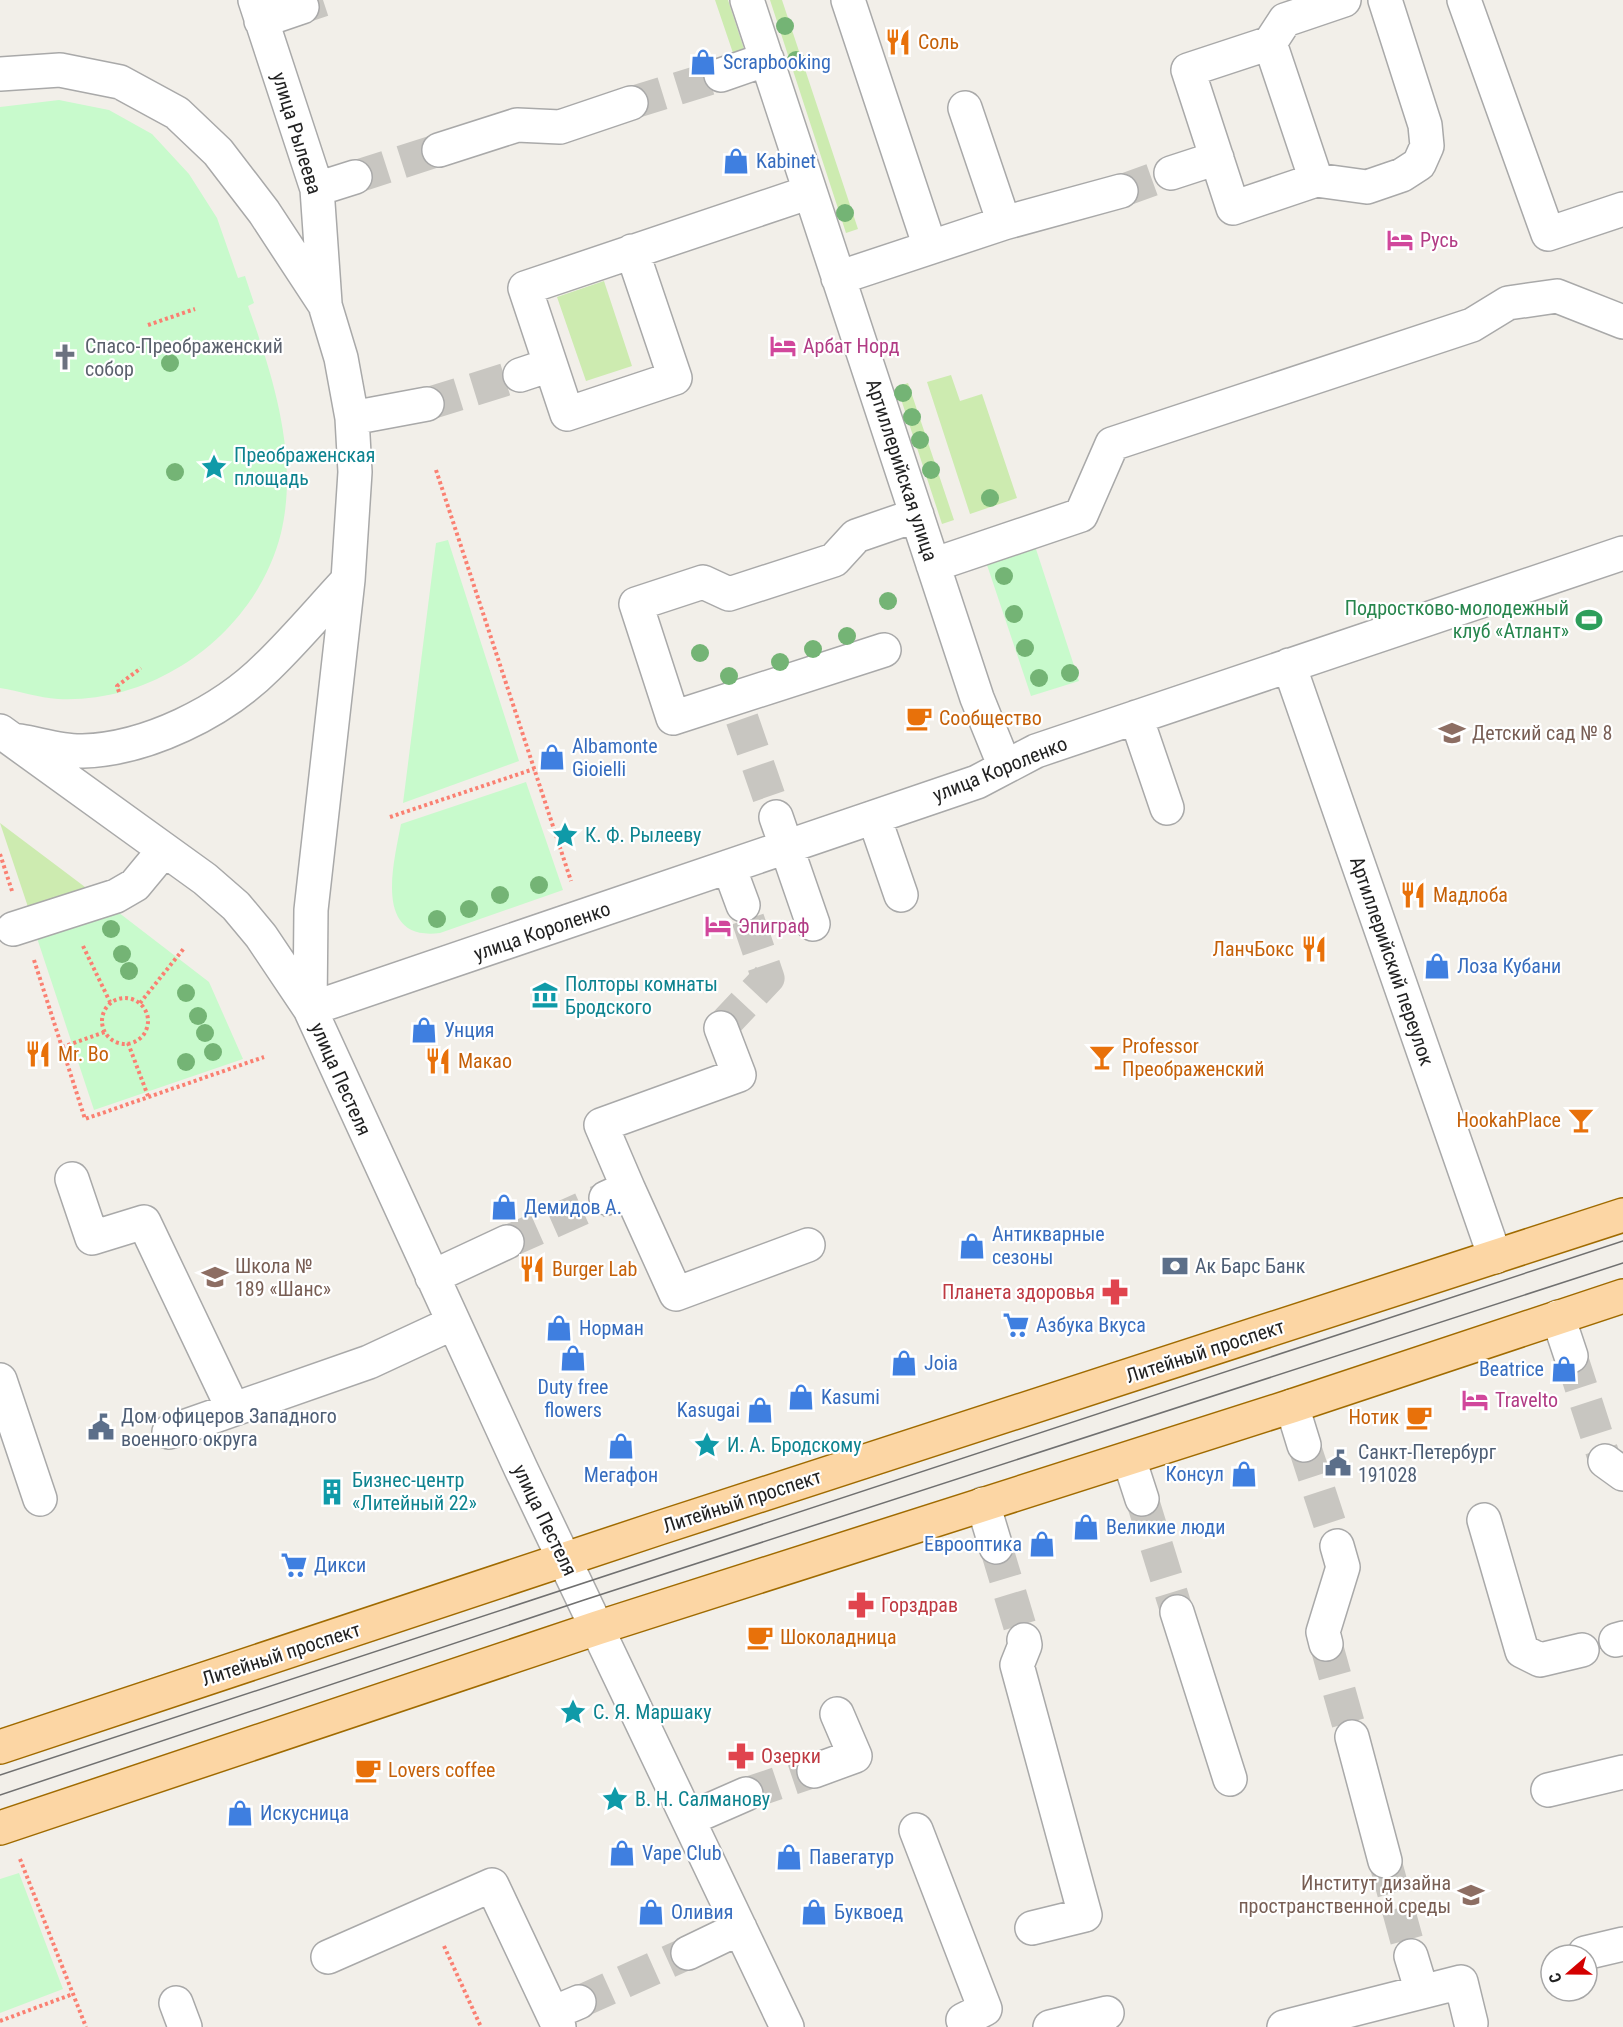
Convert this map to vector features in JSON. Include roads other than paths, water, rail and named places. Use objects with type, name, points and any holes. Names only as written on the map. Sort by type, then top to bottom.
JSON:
[{"type":"main road","name":"Литейный проспект","points":[[0,1747],[564,1560],[1623,1215]]},
{"type":"main road","points":[[0,1828],[597,1628],[1129,1459],[1623,1296]]},
{"type":"street","name":"Артиллерийская улица","points":[[747,0],[977,698],[1005,767]]},
{"type":"street","points":[[848,0],[930,248]]},
{"type":"street","points":[[1344,0],[1285,20],[1270,43],[1188,70],[1233,207],[1316,180],[1367,187],[1402,175],[1419,164],[1427,146],[1425,125],[1385,0]]},
{"type":"street","points":[[1464,0],[1548,234],[1623,209]]},
{"type":"street","points":[[258,10],[302,7]]},
{"type":"street","name":"улица Рылеева","points":[[258,10],[317,189],[325,305]]},
{"type":"street","points":[[1270,43],[1316,180]]},
{"type":"street","points":[[721,75],[767,59]]},
{"type":"street","points":[[0,74],[60,70],[120,82],[177,113],[218,152],[251,195],[325,305],[341,358],[352,418],[356,472],[348,580],[311,910],[309,1009]]},
{"type":"street","points":[[439,150],[517,125],[560,127],[631,103]]},
{"type":"street","points":[[966,108],[1004,223]]},
{"type":"street","points":[[1172,173],[1217,158]]},
{"type":"street","points":[[317,189],[356,177]]},
{"type":"street","points":[[838,278],[1004,223],[1121,191]]},
{"type":"street","points":[[632,251],[675,378],[567,414],[525,288],[632,251],[810,192]]},
{"type":"street","points":[[933,565],[1081,515],[1112,444],[1473,325],[1508,303],[1557,296],[1623,322]]},
{"type":"street","points":[[520,375],[550,365]]},
{"type":"street","points":[[352,418],[428,404]]},
{"type":"street","points":[[884,650],[739,708],[672,718],[636,604],[703,582],[729,594],[834,560],[856,536],[917,515]]},
{"type":"street","name":"улица Короленко","points":[[309,1009],[977,782],[1036,751],[1623,553]]},
{"type":"street","points":[[5,744],[82,751],[122,745],[168,732],[210,711],[266,669],[348,580]]},
{"type":"street","name":"Артиллерийский переулок","points":[[1289,665],[1495,1257]]},
{"type":"street","points":[[1136,717],[1167,808]]},
{"type":"street","points":[[5,744],[164,850],[236,906],[261,936],[309,1009]]},
{"type":"street","points":[[776,817],[813,924]]},
{"type":"street","points":[[874,817],[901,895]]},
{"type":"street","points":[[18,927],[116,896],[135,885],[164,850]]},
{"type":"street","points":[[729,867],[742,904]]},
{"type":"street","name":"улица Пестеля","points":[[309,1009],[564,1560],[787,2027]]},
{"type":"street","points":[[721,1028],[739,1075],[601,1125],[617,1193],[676,1294],[808,1245]]},
{"type":"street","points":[[72,1179],[92,1238],[144,1222],[233,1410]]},
{"type":"street","points":[[432,1277],[507,1242]]},
{"type":"street","points":[[1558,1317],[1570,1356]]},
{"type":"street","points":[[169,1432],[369,1362],[453,1323]]},
{"type":"street","points":[[0,1380],[40,1499]]},
{"type":"street","points":[[1292,1406],[1304,1445]]},
{"type":"street","points":[[1129,1459],[1142,1499]]},
{"type":"street","points":[[983,1504],[996,1547]]},
{"type":"street","points":[[1484,1520],[1522,1651],[1540,1660],[1582,1650]]},
{"type":"street","points":[[1326,1644],[1323,1632],[1343,1567],[1337,1546]]},
{"type":"street","points":[[1177,1612],[1230,1779]]},
{"type":"street","points":[[1024,1640],[1025,1645],[1017,1665],[1085,1915],[1032,1928]]},
{"type":"street","points":[[814,1771],[855,1756],[837,1714]]},
{"type":"street","points":[[1352,1737],[1385,1861]]},
{"type":"street","points":[[1548,1790],[1623,1772]]},
{"type":"street","points":[[688,1819],[746,1794]]},
{"type":"street","points":[[915,1830],[980,2019]]},
{"type":"street","points":[[328,1957],[492,1885],[564,2014]]},
{"type":"street","points":[[688,1953],[740,1928]]},
{"type":"street","points":[[1599,1950],[1623,1944]]},
{"type":"street","points":[[1411,1956],[1422,1992]]},
{"type":"street","points":[[1284,2027],[1461,1982],[1471,2023]]},
{"type":"street","points":[[1050,2027],[1107,2013]]},
{"type":"tunnel","points":[[302,7],[323,0]]},
{"type":"tunnel","points":[[631,103],[721,75]]},
{"type":"tunnel","points":[[355,177],[439,150]]},
{"type":"tunnel","points":[[1121,191],[1171,173]]},
{"type":"tunnel","points":[[427,404],[520,375]]},
{"type":"tunnel","points":[[742,719],[776,817]]},
{"type":"tunnel","points":[[721,1028],[768,978],[743,905]]},
{"type":"tunnel","points":[[507,1242],[606,1198]]},
{"type":"tunnel","points":[[1571,1356],[1605,1461]]},
{"type":"tunnel","points":[[1304,1445],[1337,1546]]},
{"type":"tunnel","points":[[1142,1499],[1177,1612]]},
{"type":"tunnel","points":[[996,1547],[1024,1640]]},
{"type":"tunnel","points":[[1326,1644],[1352,1737]]},
{"type":"tunnel","points":[[746,1794],[814,1771]]},
{"type":"tunnel","points":[[1385,1861],[1411,1956]]},
{"type":"tunnel","points":[[579,2002],[688,1953]]},
{"type":"tram line","points":[[0,1775],[1623,1241]]},
{"type":"tram line","points":[[0,1795],[584,1600],[1623,1263]]},
{"type":"place","name":"Соль","points":[[898,42]]},
{"type":"place","name":"Scrapbooking","points":[[703,62]]},
{"type":"place","name":"Kabinet","points":[[736,161]]},
{"type":"place","name":"Русь","points":[[1400,240]]},
{"type":"place","name":"Арбат Норд","points":[[783,346]]},
{"type":"place","name":"Спасо-Преображенский собор","points":[[65,357]]},
{"type":"place","name":"Преображенская площадь","points":[[214,467]]},
{"type":"place","name":"Подростково-молодежный клуб «Атлант»","points":[[1589,620]]},
{"type":"place","name":"Сообщество","points":[[919,718]]},
{"type":"place","name":"Детский сад № 8","points":[[1452,733]]},
{"type":"place","name":"Albamonte Gioielli","points":[[552,757]]},
{"type":"place","name":"К. Ф. Рылееву","points":[[565,835]]},
{"type":"place","name":"Мадлоба","points":[[1413,895]]},
{"type":"place","name":"Эпиграф","points":[[718,926]]},
{"type":"place","name":"ЛанчБокс","points":[[1314,949]]},
{"type":"place","name":"Лоза Кубани","points":[[1437,966]]},
{"type":"place","name":"Полторы комнаты Бродского","points":[[545,995]]},
{"type":"place","name":"Унция","points":[[424,1030]]},
{"type":"place","name":"Mr. Bo","points":[[38,1054]]},
{"type":"place","name":"Professor Преображенский","points":[[1102,1057]]},
{"type":"place","name":"Макао","points":[[438,1061]]},
{"type":"place","name":"HookahPlace","points":[[1581,1120]]},
{"type":"place","name":"Демидов А.","points":[[504,1207]]},
{"type":"place","name":"Антикварные сезоны","points":[[972,1246]]},
{"type":"place","name":"Ак Барс Банк","points":[[1175,1266]]},
{"type":"place","name":"Burger Lab","points":[[532,1269]]},
{"type":"place","name":"Школа № 189 «Шанс»","points":[[215,1277]]},
{"type":"place","name":"Планета здоровья","points":[[1115,1292]]},
{"type":"place","name":"Азбука Вкуса","points":[[1016,1325]]},
{"type":"place","name":"Норман","points":[[559,1328]]},
{"type":"place","name":"Duty free flowers","points":[[573,1358]]},
{"type":"place","name":"Joia","points":[[904,1363]]},
{"type":"place","name":"Beatrice","points":[[1564,1369]]},
{"type":"place","name":"Kasumi","points":[[801,1397]]},
{"type":"place","name":"Travelto","points":[[1475,1400]]},
{"type":"place","name":"Kasugai","points":[[760,1410]]},
{"type":"place","name":"Нотик","points":[[1419,1417]]},
{"type":"place","name":"Дом офицеров Западного военного округа","points":[[101,1427]]},
{"type":"place","name":"И. А. Бродскому","points":[[707,1445]]},
{"type":"place","name":"Мегафон","points":[[621,1446]]},
{"type":"place","name":"Санкт-Петербург 191028","points":[[1338,1463]]},
{"type":"place","name":"Консул","points":[[1244,1474]]},
{"type":"place","name":"Бизнес-центр «Литейный 22»","points":[[332,1492]]},
{"type":"place","name":"Великие люди","points":[[1086,1527]]},
{"type":"place","name":"Еврооптика","points":[[1042,1544]]},
{"type":"place","name":"Дикси","points":[[294,1565]]},
{"type":"place","name":"Горздрав","points":[[861,1605]]},
{"type":"place","name":"Шоколадница","points":[[760,1637]]},
{"type":"place","name":"С. Я. Маршаку","points":[[573,1712]]},
{"type":"place","name":"Озерки","points":[[741,1756]]},
{"type":"place","name":"Lovers coffee","points":[[368,1770]]},
{"type":"place","name":"В. Н. Салманову","points":[[615,1799]]},
{"type":"place","name":"Искусница","points":[[240,1813]]},
{"type":"place","name":"Vape Club","points":[[622,1853]]},
{"type":"place","name":"Павегатур","points":[[789,1857]]},
{"type":"place","name":"Институт дизайна пространственной среды","points":[[1471,1895]]},
{"type":"place","name":"Оливия","points":[[651,1912]]},
{"type":"place","name":"Буквоед","points":[[814,1912]]}]
